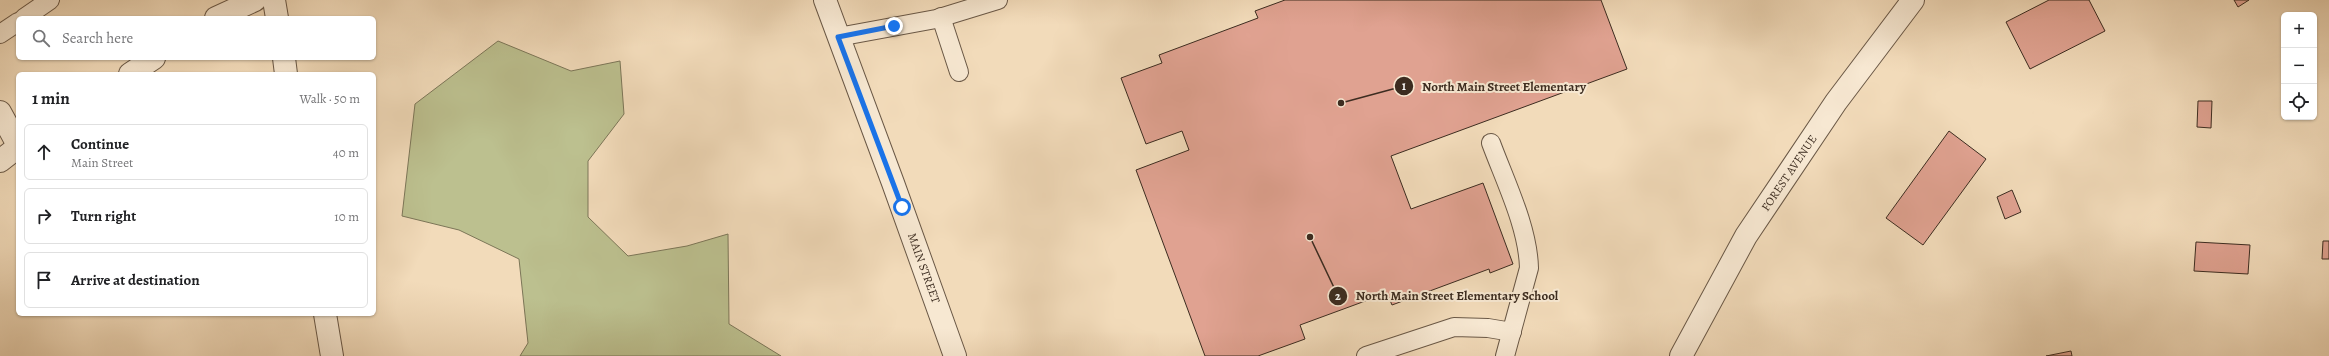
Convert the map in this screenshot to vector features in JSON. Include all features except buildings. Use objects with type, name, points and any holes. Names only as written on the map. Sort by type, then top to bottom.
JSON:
[{"type":"street","points":[[220,16],[255,0]]},
{"type":"street","points":[[274,0],[277,16]]},
{"type":"street","name":"MAIN STREET","points":[[825,0],[955,356]]},
{"type":"street","name":"FOREST AVENUE","points":[[1681,356],[1746,236],[1836,102],[1913,0]]},
{"type":"street","points":[[133,72],[151,60]]},
{"type":"street","points":[[284,60],[286,72]]},
{"type":"street","points":[[0,112],[16,142]]},
{"type":"street","points":[[0,161],[16,148]]},
{"type":"street","points":[[325,316],[332,356]]},
{"type":"lane","points":[[27,16],[50,0]]},
{"type":"lane","points":[[838,37],[941,17],[998,0]]},
{"type":"lane","points":[[941,17],[959,72]]},
{"type":"lane","points":[[0,34],[16,23]]},
{"type":"lane","points":[[1490,143],[1525,237],[1529,254],[1529,268],[1506,356]]},
{"type":"lane","points":[[1366,356],[1454,327],[1488,328],[1512,332]]},
{"type":"green space","points":[[498,41],[571,71],[620,61],[624,114],[588,161],[588,217],[628,256],[687,246],[728,234],[729,324],[781,356],[520,356],[528,343],[519,259],[459,230],[402,216],[415,104]]},
{"type":"place","name":"North Main Street Elementary","points":[[1341,103]]},
{"type":"place","name":"North Main Street Elementary School","points":[[1310,237]]},
{"type":"route","points":[[894,26],[838,37],[902,207]]}]
